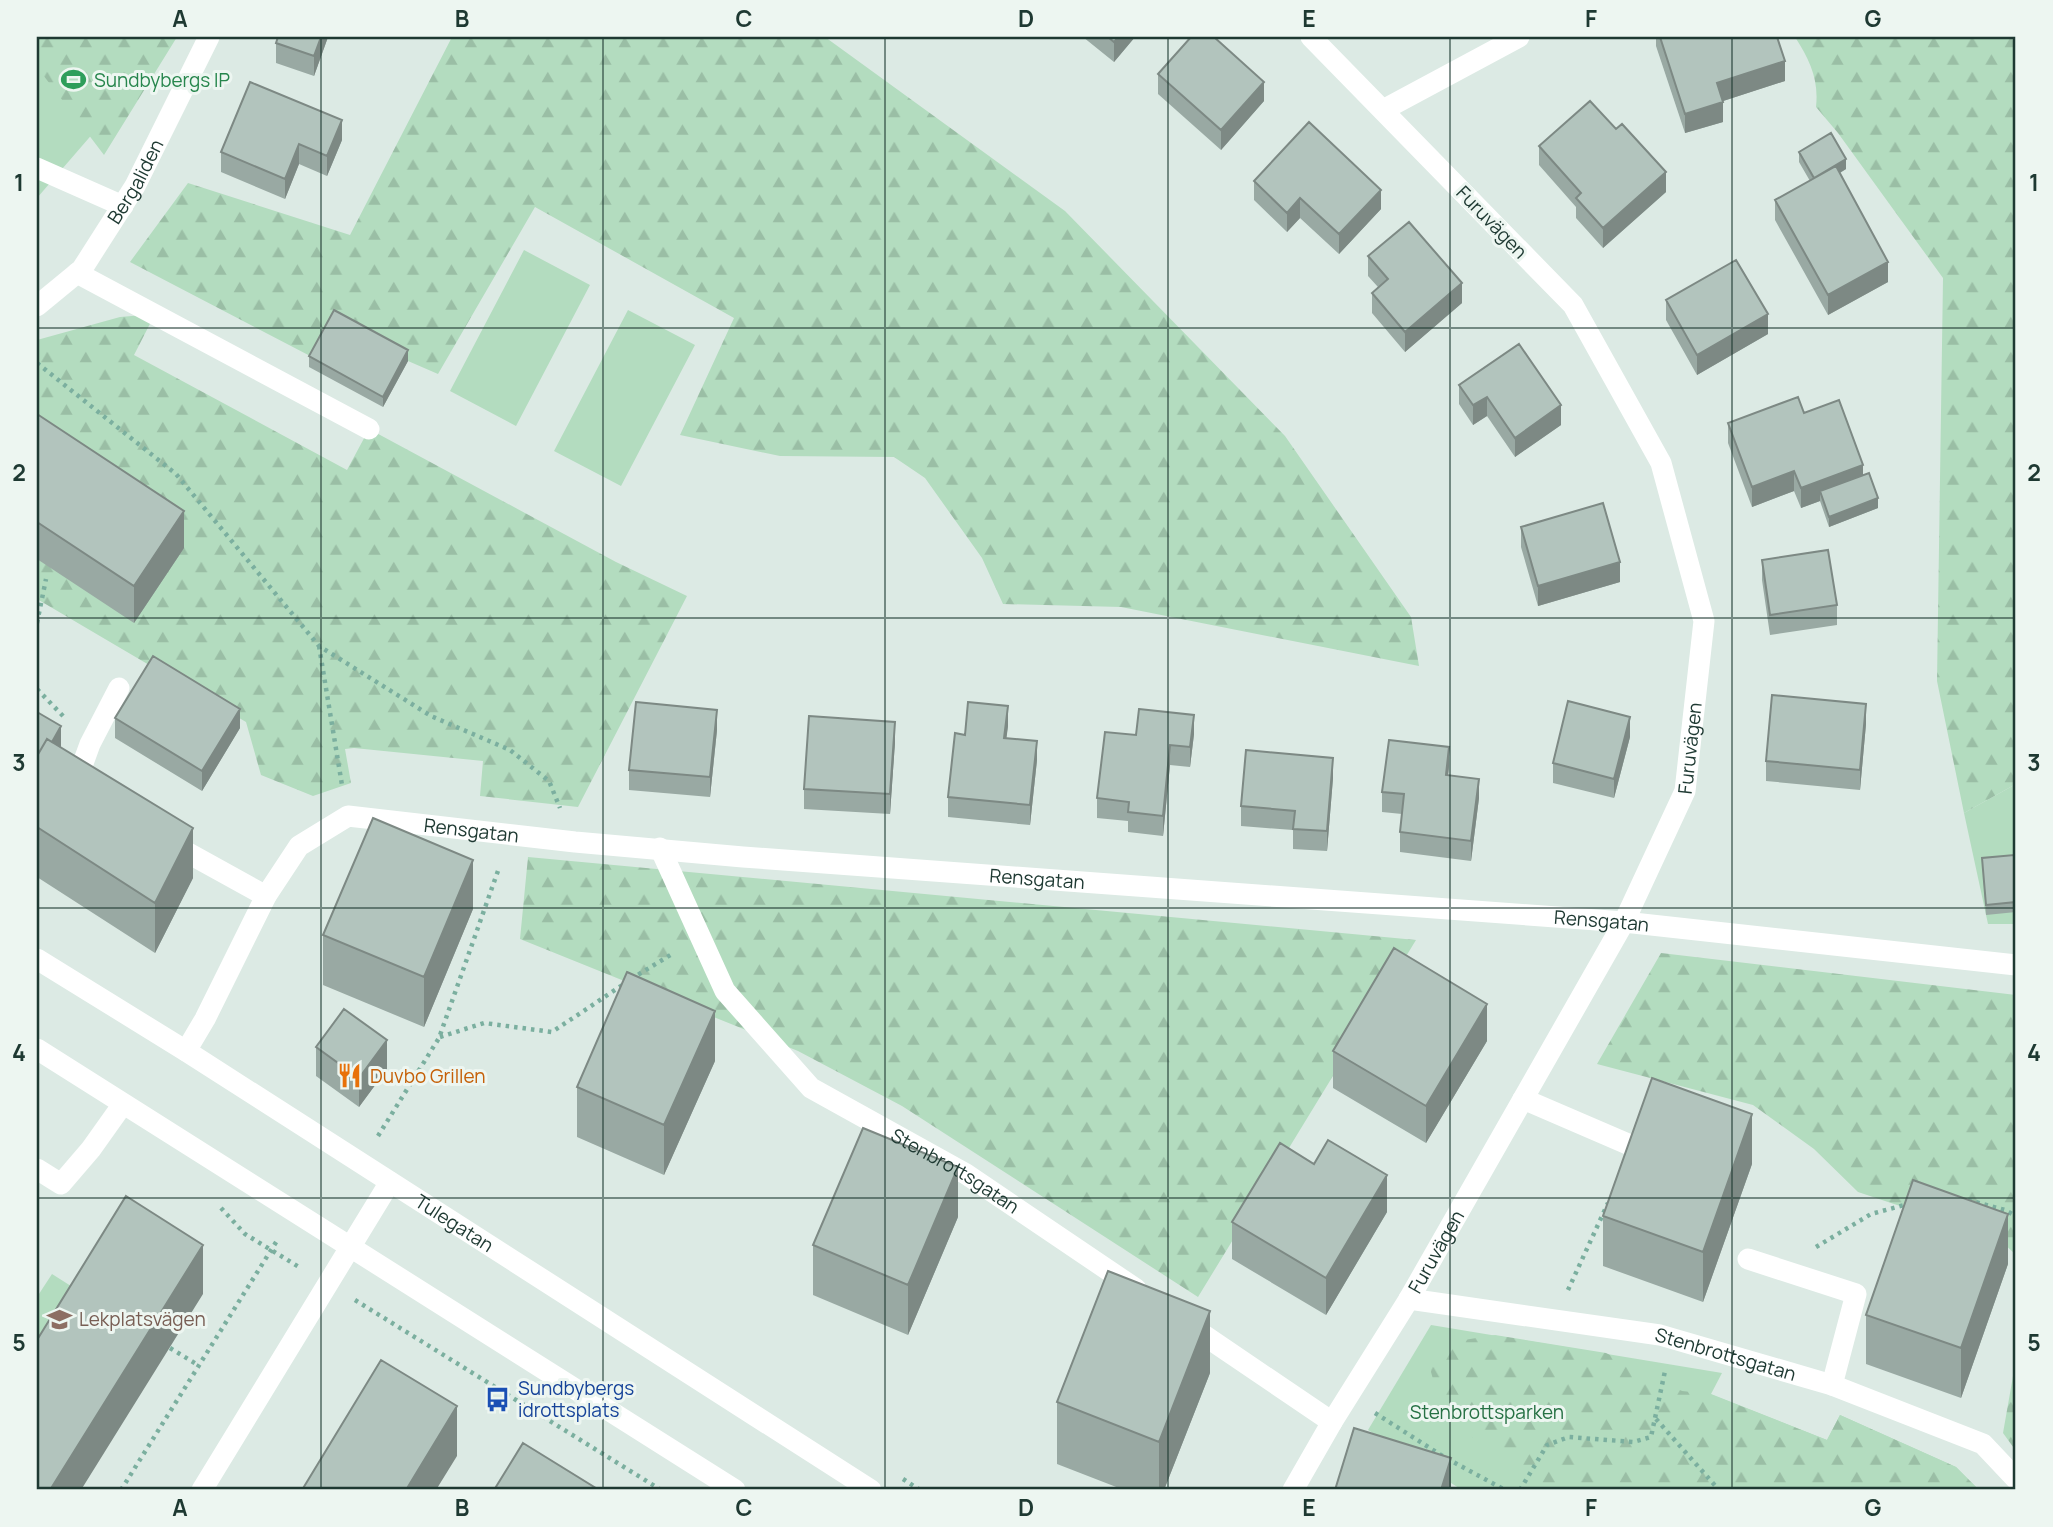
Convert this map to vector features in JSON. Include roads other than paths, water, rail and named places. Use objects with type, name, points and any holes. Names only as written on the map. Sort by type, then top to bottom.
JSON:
[{"type":"street","name":"Bergaliden","points":[[37,306],[82,269],[123,206],[209,37]]},
{"type":"street","name":"Furuvägen","points":[[1293,1490],[1348,1395],[1409,1299],[1624,922],[1685,791],[1704,621],[1661,463],[1573,305],[1311,37]]},
{"type":"street","points":[[1383,110],[1519,37]]},
{"type":"street","points":[[37,168],[123,206]]},
{"type":"street","points":[[77,273],[369,429]]},
{"type":"street","points":[[85,796],[73,790],[90,744],[119,688]]},
{"type":"street","name":"Rensgatan","points":[[266,896],[299,846],[348,816],[575,842],[743,857],[1624,922],[2016,965]]},
{"type":"street","points":[[158,836],[266,896],[205,1019],[186,1051]]},
{"type":"street","name":"Stenbrottsgatan","points":[[660,848],[725,991],[811,1088],[966,1174],[1149,1298]]},
{"type":"street","name":"Tulegatan","points":[[37,959],[186,1051],[871,1490]]},
{"type":"street","points":[[37,1049],[735,1490]]},
{"type":"street","points":[[1523,1099],[1644,1152]]},
{"type":"street","points":[[37,1169],[61,1184],[91,1149],[123,1104]]},
{"type":"street","points":[[202,1490],[390,1182]]},
{"type":"street","points":[[1748,1259],[1856,1294],[1832,1385]]},
{"type":"street","name":"Stenbrottsgatan","points":[[1409,1299],[1671,1338],[1832,1385],[1983,1444],[2016,1479]]},
{"type":"street","points":[[1172,1313],[1332,1422]]},
{"type":"place","name":"Sundbybergs IP","points":[[74,80]]},
{"type":"place","name":"Duvbo Grillen","points":[[350,1076]]},
{"type":"place","name":"Lekplatsvägen","points":[[59,1319]]},
{"type":"place","name":"Sundbybergs idrottsplats","points":[[498,1399]]},
{"type":"park label","name":"Stenbrottsparken","points":[[1487,1412]]}]
